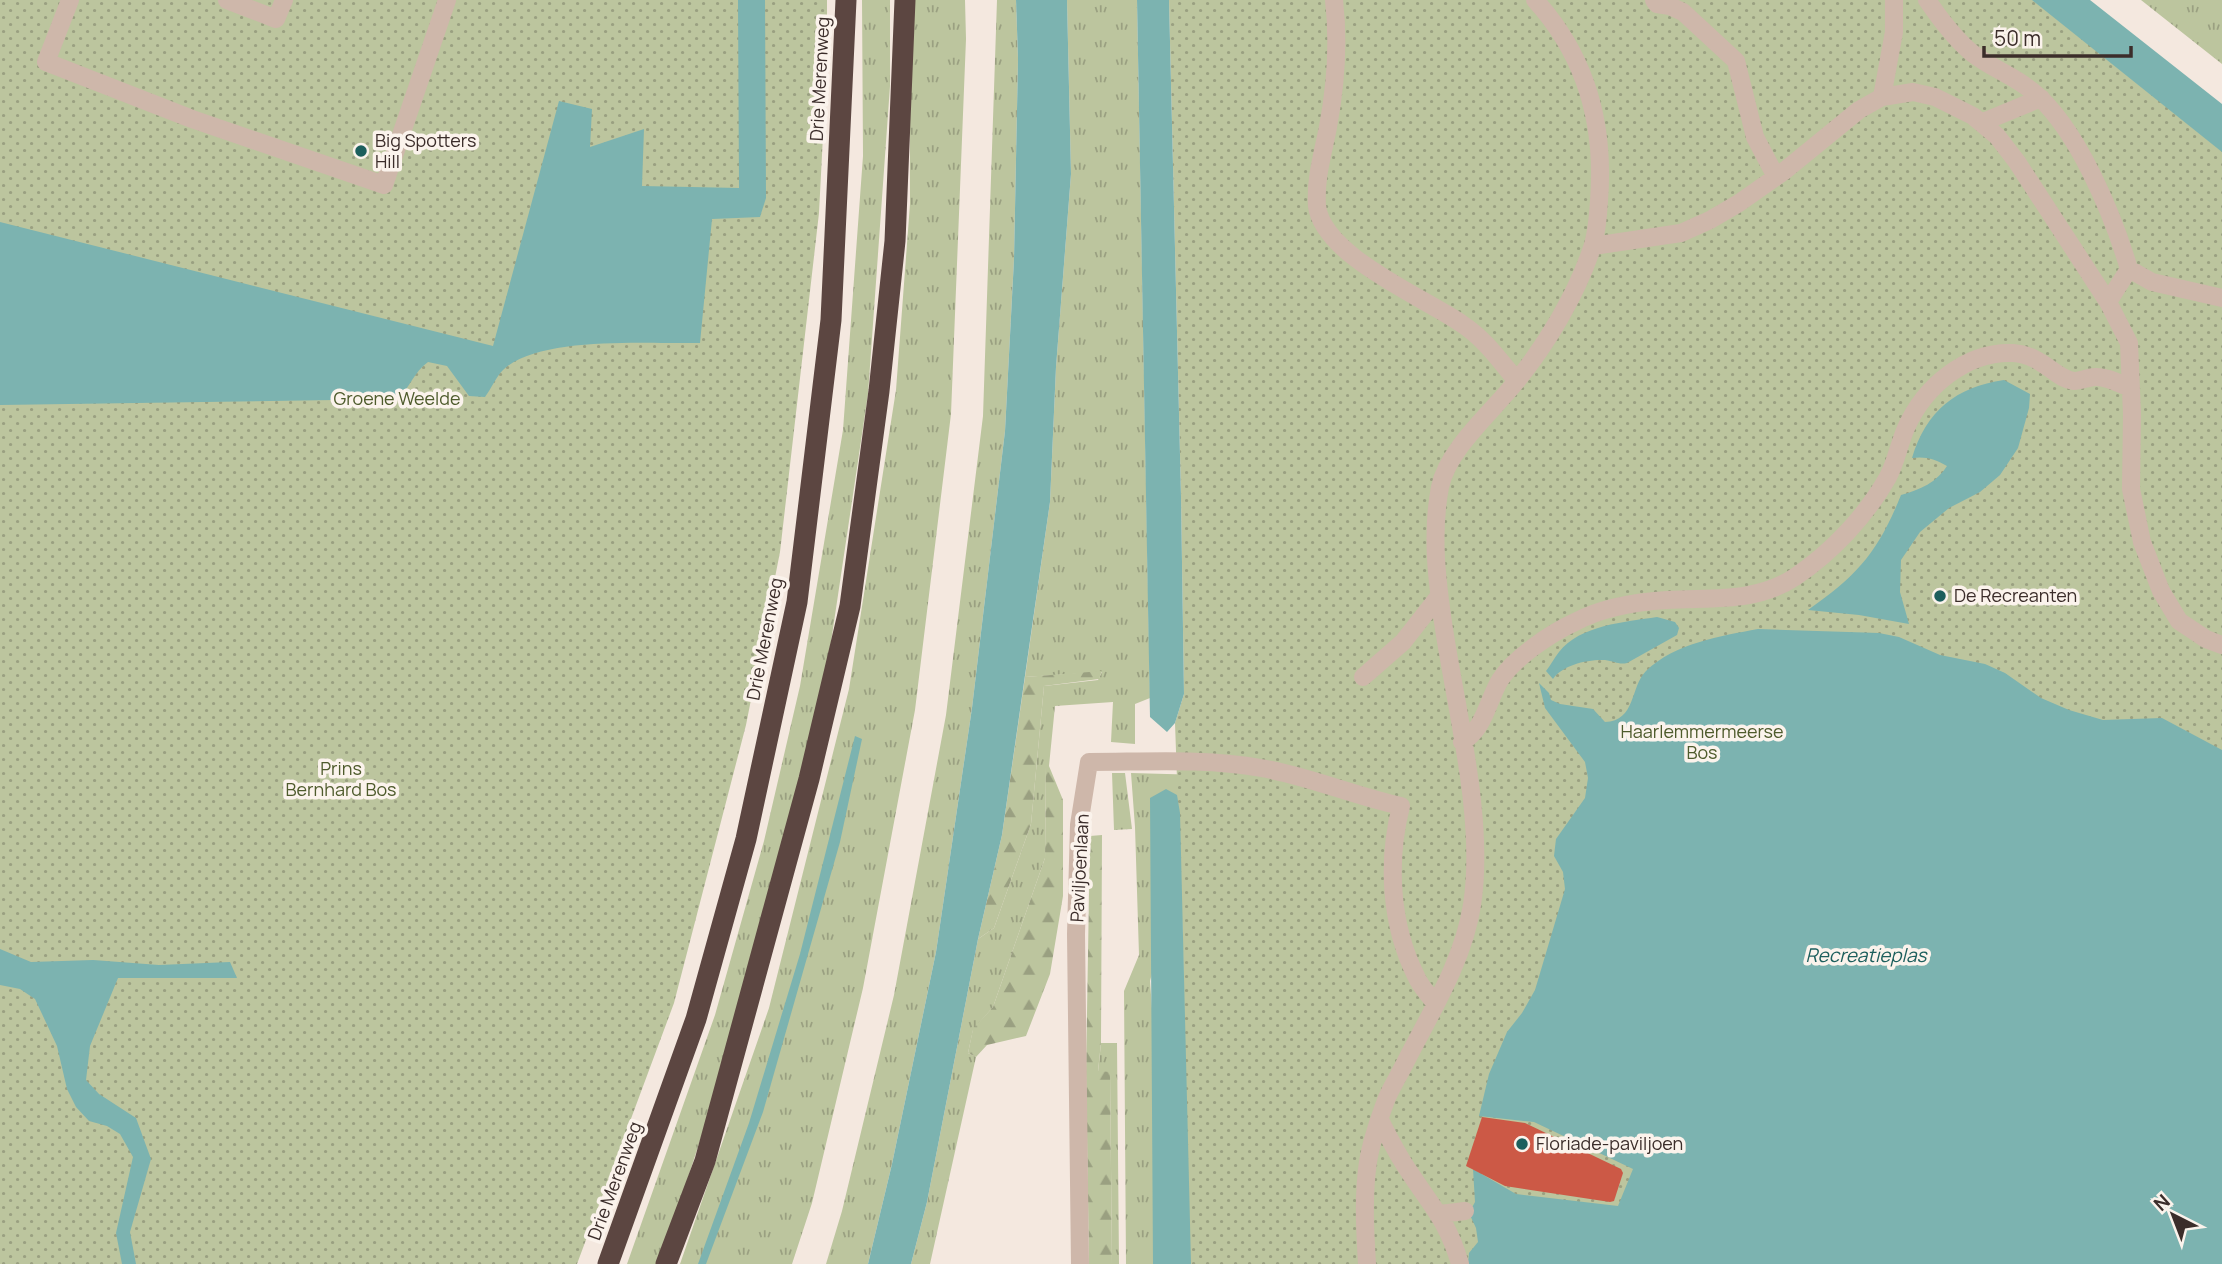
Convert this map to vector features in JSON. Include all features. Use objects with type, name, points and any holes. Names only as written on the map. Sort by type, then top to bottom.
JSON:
[{"type":"highway","name":"Drie Merenweg","points":[[608,1264],[700,1006],[746,839],[797,603],[831,320],[846,0]]},
{"type":"highway","points":[[666,1264],[705,1161],[809,779],[850,606],[879,391],[895,241],[905,0]]},
{"type":"street","points":[[70,0],[46,62],[192,119],[384,185],[447,0]]},
{"type":"street","points":[[227,0],[276,19],[284,0]]},
{"type":"street","points":[[1334,0],[1338,36],[1337,62],[1317,187],[1318,209],[1322,221],[1361,263],[1462,323],[1483,340],[1517,381]]},
{"type":"street","points":[[1367,1264],[1365,1211],[1368,1161],[1385,1101],[1458,957],[1472,904],[1474,834],[1434,550],[1441,485],[1450,464],[1466,441],[1517,381],[1553,327],[1593,246],[1601,178],[1599,138],[1592,102],[1574,55],[1556,23],[1535,0]]},
{"type":"street","points":[[1654,0],[1657,4],[1683,12],[1737,61],[1755,137],[1776,177]]},
{"type":"street","points":[[1882,97],[1894,32],[1894,0]]},
{"type":"street","points":[[1927,0],[1939,18],[1972,53],[2031,89],[2071,136],[2121,242],[2129,269],[2152,282],[2222,298]]},
{"type":"street","points":[[1593,246],[1681,233],[1710,220],[1776,177],[1859,110],[1882,97],[1913,92],[1935,97],[1983,122],[2017,162],[2108,303],[2129,343],[2131,489],[2152,571],[2179,621],[2206,639],[2222,645]]},
{"type":"street","points":[[1983,122],[2040,98]]},
{"type":"street","points":[[2108,303],[2129,269]]},
{"type":"street","points":[[1462,742],[1471,736],[1484,718],[1500,681],[1511,667],[1574,622],[1614,607],[1659,601],[1747,596],[1771,590],[1816,562],[1864,513],[1877,495],[1917,408],[1946,377],[1965,365],[1990,355],[2014,353],[2035,357],[2064,377],[2075,381],[2099,376],[2130,388]]},
{"type":"street","points":[[1363,677],[1403,642],[1439,596]]},
{"type":"street","name":"Paviljoenlaan","points":[[1080,1264],[1076,934],[1079,825],[1089,762],[1210,762],[1261,768],[1401,806],[1394,833],[1391,875],[1397,916],[1416,977],[1435,1003]]},
{"type":"street","points":[[1380,1120],[1410,1174],[1440,1214],[1460,1264]]},
{"type":"street","points":[[1440,1214],[1465,1211]]},
{"type":"green space","name":"Groene Weelde","points":[[0,0],[827,0],[827,58],[819,213],[780,552],[746,725],[674,1003],[577,1264],[0,1264]]},
{"type":"green space","points":[[862,0],[890,0],[890,86],[868,394],[821,709],[748,993],[667,1242],[657,1264],[627,1264],[715,1015],[764,841],[800,686],[843,430],[863,156]]},
{"type":"green space","points":[[910,0],[965,0],[966,39],[951,414],[915,710],[863,988],[812,1203],[792,1264],[680,1264],[769,1008],[849,689],[896,390],[910,204]]},
{"type":"green space","points":[[997,0],[1016,0],[1018,59],[1014,259],[1005,431],[972,708],[936,952],[892,1164],[868,1264],[826,1264],[842,1211],[894,995],[946,715],[983,416]]},
{"type":"green space","points":[[1067,0],[1137,0],[1150,698],[1135,704],[1135,744],[1111,742],[1113,702],[1055,706],[1049,766],[1046,767],[1045,858],[993,1007],[973,1030],[968,1053],[976,1057],[930,1264],[911,1264],[927,1202],[978,939],[994,928],[1031,824],[1044,686],[1098,680],[1102,672],[1025,677],[1050,502],[1056,367],[1071,174]]},
{"type":"green space","name":"Haarlemmermeerse Bos","points":[[1169,0],[2041,0],[2222,146],[2222,1264],[1186,1264],[1183,947],[1175,723],[1184,694]]},
{"type":"green space","points":[[2141,0],[2222,0],[2222,64]]},
{"type":"green space","points":[[1102,671],[1099,679],[1044,686],[1031,824],[994,928],[978,939],[1002,835],[1025,677]]},
{"type":"green space","points":[[1046,766],[1049,766],[1063,800],[1063,896],[1050,974],[1026,1036],[987,1045],[976,1057],[968,1053],[973,1029],[993,1007],[1045,858]]},
{"type":"green space","points":[[1112,773],[1125,773],[1132,829],[1114,830]]},
{"type":"green space","points":[[1131,773],[1203,775],[1150,981],[1154,1036],[1153,1264],[1126,1264],[1124,991],[1139,955]]},
{"type":"green space","points":[[1102,835],[1101,1043],[1098,1071],[1110,1072],[1112,1264],[1089,1264],[1086,1072],[1090,836]]},
{"type":"green space","points":[[1101,1043],[1117,1043],[1119,1264],[1112,1264],[1110,1072],[1098,1072]]},
{"type":"water","points":[[738,0],[765,0],[766,198],[760,217],[712,219],[700,343],[597,344],[542,351],[520,359],[503,370],[485,397],[469,396],[447,366],[428,362],[398,399],[0,405],[0,222],[493,346],[559,101],[592,109],[590,147],[644,129],[642,186],[739,188]]},
{"type":"water","points":[[1016,0],[1067,0],[1071,174],[1056,367],[1050,502],[1002,835],[978,939],[927,1202],[911,1264],[868,1264],[892,1164],[936,952],[972,708],[1005,431],[1014,259],[1018,59]]},
{"type":"water","points":[[1137,0],[1169,0],[1184,694],[1175,723],[1167,732],[1150,717]]},
{"type":"water","points":[[2032,0],[2090,0],[2222,104],[2222,152]]},
{"type":"water","points":[[2004,380],[2030,394],[2018,448],[2000,475],[1980,492],[1949,508],[1920,532],[1901,560],[1900,592],[1909,624],[1808,610],[1865,561],[1884,532],[1901,495],[1927,485],[1947,466],[1930,459],[1912,458],[1918,441],[1935,415],[1957,395],[1987,383]]},
{"type":"water","points":[[1657,617],[1675,622],[1679,628],[1677,635],[1627,663],[1605,660],[1583,662],[1563,670],[1553,679],[1546,671],[1568,643],[1591,630]]},
{"type":"water","name":"Recreatieplas","points":[[1758,629],[1879,633],[1899,637],[1940,655],[1985,664],[2005,673],[2041,698],[2069,710],[2103,720],[2162,718],[2222,750],[2222,1264],[1468,1264],[1469,1253],[1478,1242],[1476,1228],[1469,1213],[1475,1202],[1473,1169],[1516,1194],[1618,1206],[1633,1169],[1534,1122],[1479,1116],[1489,1074],[1507,1032],[1535,990],[1565,889],[1563,872],[1554,856],[1556,839],[1585,798],[1588,778],[1585,762],[1545,708],[1539,683],[1549,693],[1551,700],[1593,709],[1605,722],[1615,720],[1627,710],[1646,671],[1658,661],[1699,642]]},
{"type":"water","points":[[855,736],[862,739],[840,842],[763,1112],[706,1264],[698,1264],[749,1123],[800,954]]},
{"type":"water","points":[[1166,789],[1177,795],[1180,813],[1191,1264],[1153,1264],[1150,798]]},
{"type":"water","points":[[0,949],[31,962],[93,960],[159,965],[230,962],[237,978],[118,978],[90,1046],[86,1080],[99,1094],[136,1118],[151,1159],[130,1232],[136,1264],[122,1264],[116,1233],[133,1157],[120,1134],[107,1126],[89,1121],[76,1107],[67,1089],[57,1046],[35,999],[20,989],[0,985]]},
{"type":"building","name":"Floriade-paviljoen","points":[[1482,1117],[1525,1123],[1621,1169],[1623,1173],[1614,1201],[1505,1186],[1466,1166]]},
{"type":"place","name":"Big Spotters Hill","points":[[361,151]]},
{"type":"place","name":"De Recreanten","points":[[1940,596]]},
{"type":"place","name":"Floriade-paviljoen","points":[[1522,1144]]},
{"type":"park label","name":"Prins Bernhard Bos","points":[[341,779]]}]
